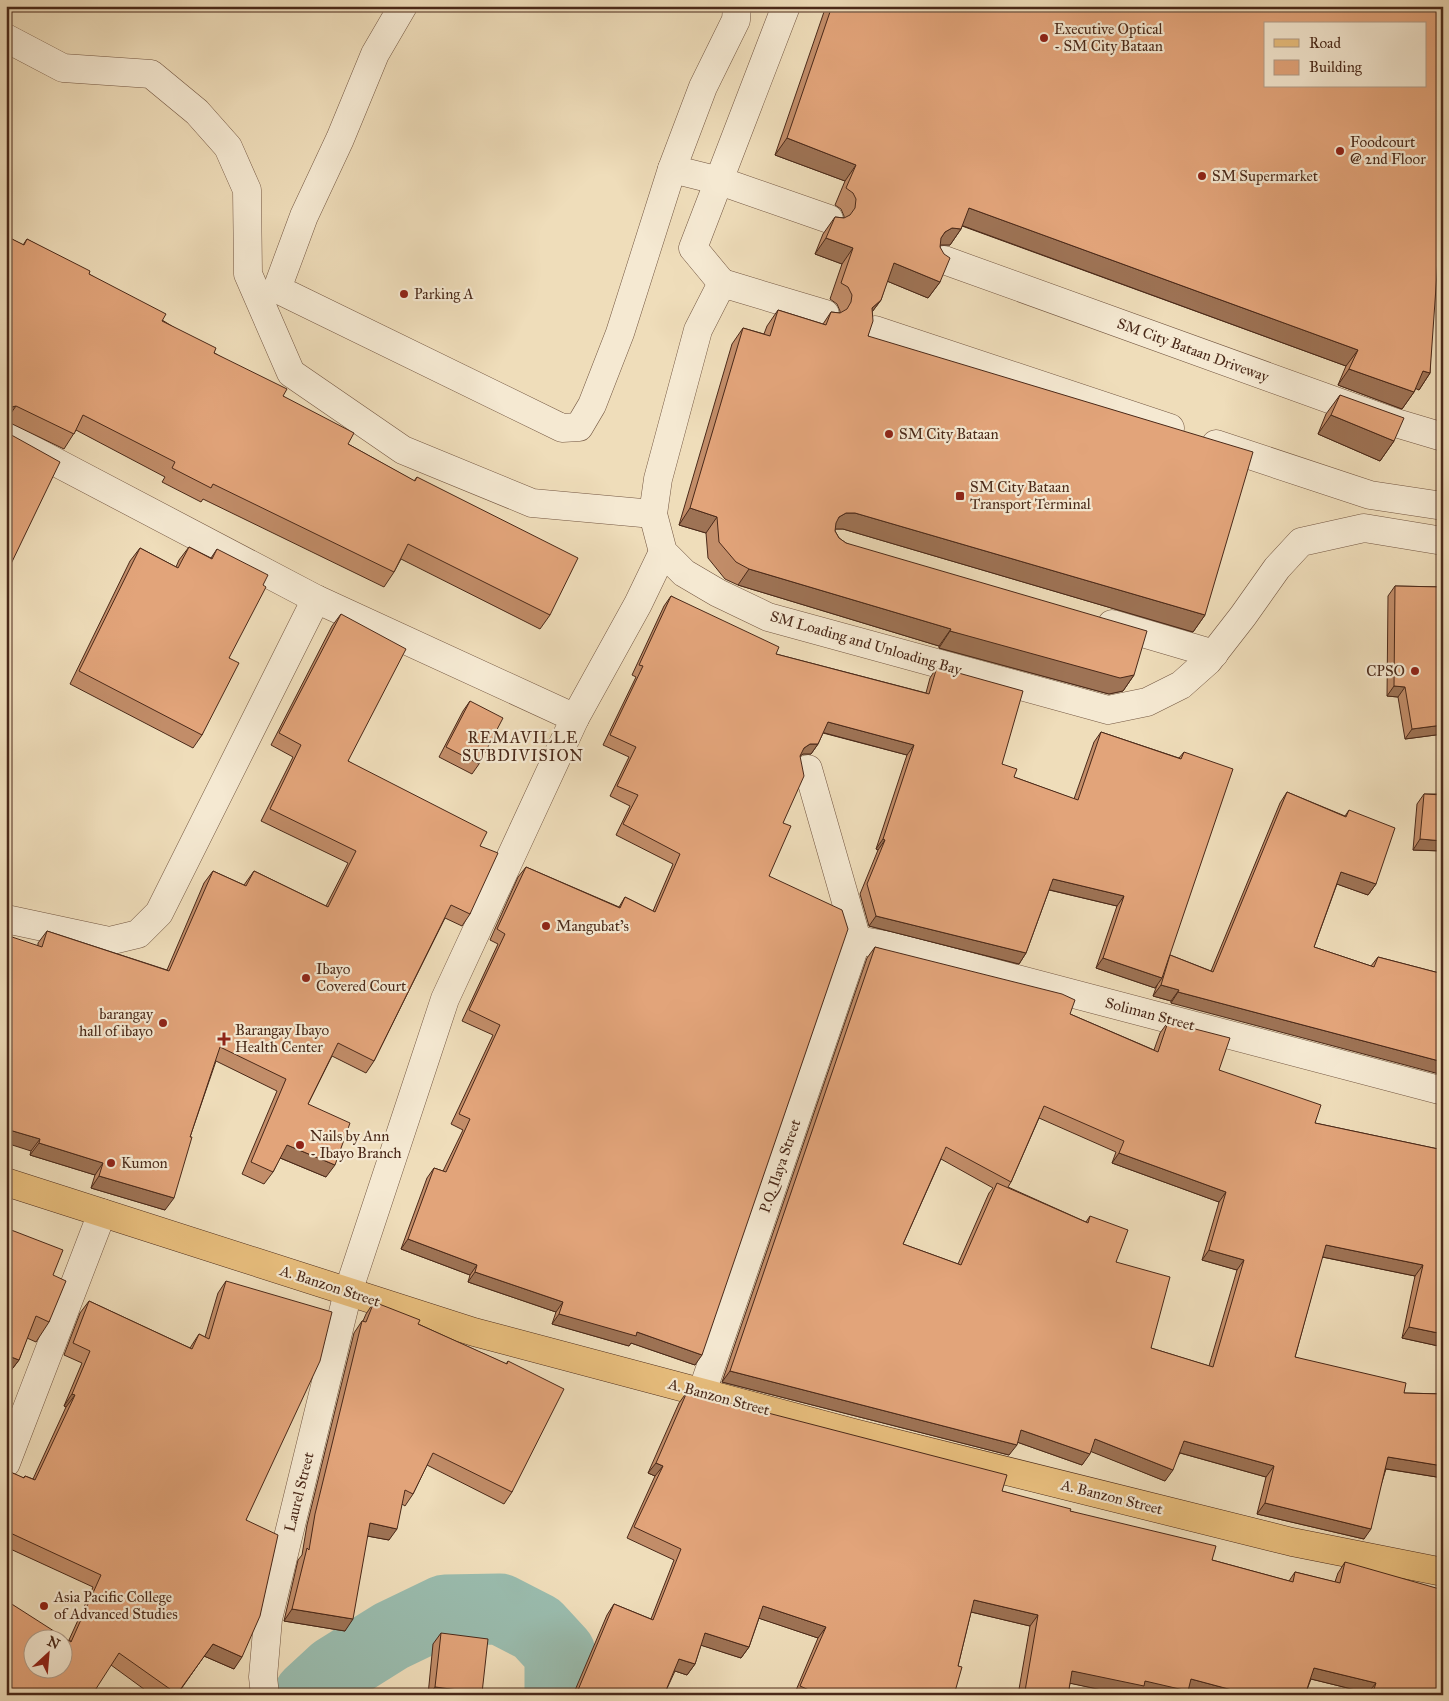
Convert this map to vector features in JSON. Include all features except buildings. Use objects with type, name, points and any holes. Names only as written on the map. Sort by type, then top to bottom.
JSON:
[{"type":"main road","name":"A. Banzon Street","points":[[6,1182],[474,1332],[854,1433],[1292,1542],[1443,1572]]},
{"type":"street","points":[[403,6],[375,54],[340,139],[304,216],[277,289],[562,428],[578,427],[592,405],[620,333],[672,169],[703,87],[736,20],[737,6]]},
{"type":"street","points":[[786,6],[694,248],[722,283],[825,314]]},
{"type":"street","points":[[6,38],[63,68],[151,74],[197,112],[228,147],[247,190],[248,274],[291,374],[403,450],[532,503],[653,514]]},
{"type":"street","points":[[672,169],[720,181],[829,219]]},
{"type":"street","name":"SM City Bataan Driveway","points":[[944,260],[1396,423],[1443,437]]},
{"type":"street","points":[[663,552],[653,514],[658,479],[698,330],[722,283]]},
{"type":"street","points":[[875,330],[1370,495],[1443,506]]},
{"type":"street","points":[[6,436],[316,599],[575,718]]},
{"type":"street","name":"SM Loading and Unloading Bay","points":[[663,552],[684,573],[718,593],[768,617],[1108,710],[1147,702],[1181,685],[1214,654],[1277,568],[1301,542],[1364,528],[1443,541]]},
{"type":"street","name":"Laurel Street","points":[[264,1686],[268,1619],[348,1292],[445,999],[575,718],[638,604],[663,552]]},
{"type":"street","points":[[6,918],[109,941],[138,934],[159,913],[316,599]]},
{"type":"street","points":[[1090,617],[1214,654]]},
{"type":"street","points":[[808,769],[857,940]]},
{"type":"street","name":"Soliman Street","points":[[857,940],[891,946],[1443,1091]]},
{"type":"street","name":"P.Q. Ilaya Street","points":[[702,1392],[857,940]]},
{"type":"street","points":[[7,1460],[102,1213]]},
{"type":"waterway","points":[[309,1695],[335,1671],[391,1636],[445,1610],[500,1609],[537,1628],[560,1653],[560,1695]]},
{"type":"place","name":"Executive Optical - SM City Bataan","points":[[1044,38]]},
{"type":"place","name":"Foodcourt @ 2nd Floor","points":[[1340,151]]},
{"type":"place","name":"SM Supermarket","points":[[1202,176]]},
{"type":"place","name":"Parking A","points":[[404,294]]},
{"type":"place","name":"SM City Bataan","points":[[889,434]]},
{"type":"place","name":"SM City Bataan Transport Terminal","points":[[960,496]]},
{"type":"place","name":"CPSO","points":[[1415,671]]},
{"type":"place","name":"Mangubat's","points":[[546,926]]},
{"type":"place","name":"Ibayo Covered Court","points":[[306,978]]},
{"type":"place","name":"barangay hall of ibayo","points":[[163,1023]]},
{"type":"place","name":"Barangay Ibayo Health Center","points":[[224,1039]]},
{"type":"place","name":"Nails by Ann - Ibayo Branch","points":[[300,1145]]},
{"type":"place","name":"Kumon","points":[[111,1163]]},
{"type":"place","name":"Asia Pacific College of Advanced Studies","points":[[44,1606]]},
{"type":"district","name":"REMAVILLE SUBDIVISION","points":[[523,746]]}]
